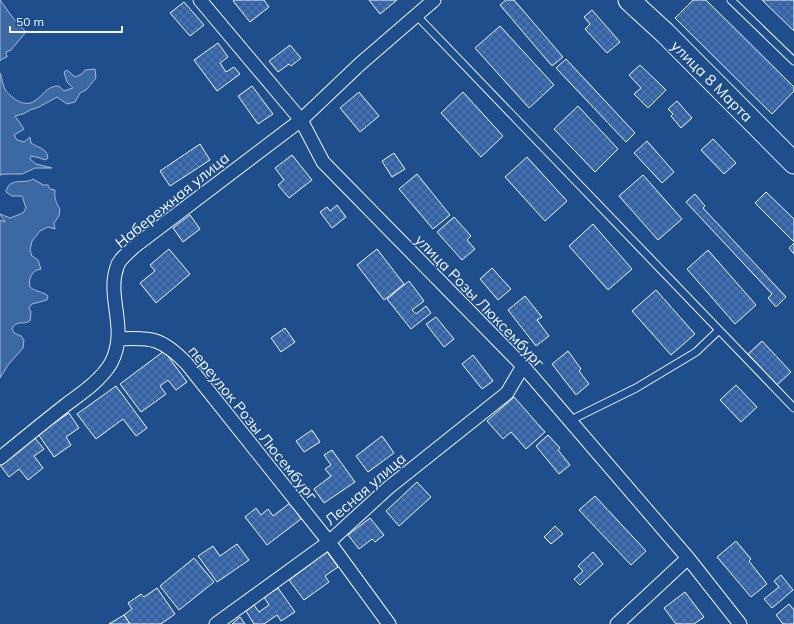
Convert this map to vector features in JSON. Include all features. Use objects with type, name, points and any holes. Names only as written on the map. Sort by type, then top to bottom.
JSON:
[{"type":"main road","name":"улица 8 Марта","points":[[629,0],[794,163]]},
{"type":"street","name":"улица Розы Люксембург","points":[[200,0],[301,120],[323,162],[522,366],[688,558],[740,624]]},
{"type":"street","name":"Набережная улица","points":[[0,458],[101,376],[110,364],[119,339],[115,297],[117,266],[135,246],[301,120],[360,64],[434,0]]},
{"type":"street","name":"переулок Розы Люсембург","points":[[119,339],[141,338],[152,339],[164,343],[187,364],[329,542],[389,624]]},
{"type":"street","name":"Лесная улица","points":[[216,624],[329,542],[388,488],[508,393],[522,366]]},
{"type":"street","points":[[616,624],[688,558]]},
{"type":"lane","points":[[731,0],[794,61]]},
{"type":"lane","points":[[417,16],[794,408]]},
{"type":"lane","points":[[569,421],[636,388],[696,352],[718,330]]},
{"type":"water","points":[[0,0],[13,18],[26,32],[11,50],[6,52],[7,57],[0,61]]},
{"type":"water","points":[[95,69],[96,78],[86,90],[80,93],[75,102],[67,104],[57,97],[39,107],[15,116],[24,129],[14,135],[17,140],[24,142],[30,137],[31,143],[44,150],[48,158],[45,160],[31,156],[30,159],[36,164],[52,168],[35,168],[22,174],[0,175],[0,73],[4,87],[8,94],[22,103],[29,103],[37,100],[48,89],[54,86],[59,86],[64,91],[73,88],[67,82],[64,72],[67,70],[75,77],[82,74],[85,70]]},
{"type":"water","points":[[33,179],[43,185],[48,185],[50,189],[55,190],[57,205],[60,209],[59,216],[54,223],[55,229],[48,227],[40,231],[32,241],[30,250],[32,256],[38,260],[41,269],[35,271],[31,275],[30,287],[48,296],[47,300],[32,304],[29,308],[31,312],[30,321],[13,326],[12,329],[14,333],[21,336],[24,340],[23,348],[8,365],[0,378],[0,220],[5,222],[0,214],[10,218],[23,213],[26,208],[22,196],[12,196],[6,192],[10,184],[14,182],[30,181]]},
{"type":"building","points":[[264,0],[269,7],[250,22],[233,1]]},
{"type":"building","points":[[369,0],[397,0],[380,14]]},
{"type":"building","points":[[506,0],[514,0],[563,57],[552,66],[500,5]]},
{"type":"building","points":[[693,0],[706,0],[794,87],[794,91],[772,114],[675,18]]},
{"type":"building","points":[[762,0],[794,0],[794,31]]},
{"type":"building","points":[[184,2],[204,25],[190,36],[170,13]]},
{"type":"building","points":[[592,10],[620,42],[607,53],[585,29],[590,24],[584,17]]},
{"type":"building","points":[[500,26],[554,85],[529,108],[475,48]]},
{"type":"building","points":[[218,43],[228,57],[220,63],[226,72],[234,67],[240,74],[217,91],[194,60]]},
{"type":"building","points":[[290,45],[301,58],[291,66],[289,64],[278,72],[269,61]]},
{"type":"building","points":[[566,59],[635,133],[626,142],[556,68]]},
{"type":"building","points":[[640,65],[666,90],[648,108],[634,94],[641,88],[629,75]]},
{"type":"building","points":[[252,86],[273,114],[258,124],[238,96]]},
{"type":"building","points":[[359,92],[379,116],[360,132],[340,108]]},
{"type":"building","points":[[463,92],[503,136],[481,157],[441,113]]},
{"type":"building","points":[[677,101],[692,118],[681,128],[671,116],[673,114],[668,109]]},
{"type":"building","points":[[578,106],[618,149],[595,172],[554,129]]},
{"type":"building","points":[[713,139],[736,163],[724,174],[701,150]]},
{"type":"building","points":[[647,141],[674,172],[662,183],[634,153]]},
{"type":"building","points":[[200,144],[210,160],[170,186],[160,171]]},
{"type":"building","points":[[394,153],[405,169],[392,177],[382,161]]},
{"type":"building","points":[[292,155],[312,180],[289,198],[278,185],[284,180],[275,168]]},
{"type":"building","points":[[527,157],[567,201],[545,221],[505,177]]},
{"type":"building","points":[[417,174],[450,215],[433,229],[399,189]]},
{"type":"building","points":[[643,175],[682,219],[658,240],[619,196]]},
{"type":"building","points":[[766,192],[794,219],[794,242],[755,203]]},
{"type":"building","points":[[695,194],[705,206],[703,208],[786,297],[776,307],[768,298],[772,294],[686,202]]},
{"type":"building","points":[[337,205],[346,217],[332,228],[320,212],[327,207],[330,211]]},
{"type":"building","points":[[190,215],[200,229],[183,242],[173,228]]},
{"type":"building","points":[[454,217],[471,236],[467,240],[475,249],[462,260],[437,232]]},
{"type":"building","points":[[593,224],[632,269],[608,290],[569,246]]},
{"type":"building","points":[[794,243],[794,254],[789,248]]},
{"type":"building","points":[[169,249],[190,274],[156,303],[140,283],[155,271],[150,265]]},
{"type":"building","points":[[377,249],[404,284],[384,300],[357,265]]},
{"type":"building","points":[[708,250],[756,305],[735,324],[687,269]]},
{"type":"building","points":[[492,268],[511,289],[498,300],[480,279]]},
{"type":"building","points":[[409,281],[424,301],[412,310],[416,314],[426,306],[431,313],[411,329],[387,299]]},
{"type":"building","points":[[656,290],[695,334],[671,355],[632,311]]},
{"type":"building","points":[[525,296],[542,317],[537,320],[549,336],[536,346],[508,310]]},
{"type":"building","points":[[436,317],[454,339],[444,347],[426,324]]},
{"type":"building","points":[[285,328],[295,342],[281,352],[271,338]]},
{"type":"building","points":[[762,341],[791,372],[777,385],[748,354]]},
{"type":"building","points":[[164,351],[187,382],[176,390],[168,380],[160,386],[166,394],[141,412],[120,384]]},
{"type":"building","points":[[568,351],[581,369],[579,371],[589,384],[576,395],[552,364]]},
{"type":"building","points":[[473,355],[493,381],[482,389],[462,364]]},
{"type":"building","points":[[736,385],[757,407],[741,422],[720,400]]},
{"type":"building","points":[[116,386],[147,428],[136,436],[123,419],[96,439],[77,414]]},
{"type":"building","points":[[514,397],[545,432],[526,449],[511,432],[503,439],[487,421]]},
{"type":"building","points":[[69,413],[79,428],[66,437],[71,445],[54,457],[38,434]]},
{"type":"building","points":[[312,430],[320,442],[304,452],[296,441]]},
{"type":"building","points":[[548,435],[560,448],[558,450],[570,465],[559,474],[536,446]]},
{"type":"building","points":[[382,436],[394,453],[368,472],[356,456]]},
{"type":"building","points":[[34,437],[44,449],[34,456],[43,468],[28,480],[19,469],[9,477],[0,463]]},
{"type":"building","points":[[332,450],[355,482],[324,503],[314,489],[331,476],[325,469],[331,465],[324,455]]},
{"type":"building","points":[[417,482],[431,497],[399,526],[386,511]]},
{"type":"building","points":[[595,496],[646,551],[631,565],[579,510]]},
{"type":"building","points":[[290,503],[301,519],[267,545],[245,517],[256,508],[261,515],[268,509],[273,516]]},
{"type":"building","points":[[370,518],[384,535],[375,542],[372,539],[359,549],[348,535]]},
{"type":"building","points":[[555,526],[563,534],[551,544],[544,537]]},
{"type":"building","points":[[736,541],[751,559],[749,561],[767,584],[751,597],[717,557]]},
{"type":"building","points":[[237,544],[249,560],[217,582],[198,556],[213,546],[220,556]]},
{"type":"building","points":[[327,552],[338,567],[325,576],[329,582],[304,600],[289,580]]},
{"type":"building","points":[[593,552],[603,564],[580,585],[574,579],[583,571],[578,566]]},
{"type":"building","points":[[194,558],[214,582],[179,610],[160,586]]},
{"type":"building","points":[[781,575],[793,590],[772,608],[764,599],[779,587],[774,581]]},
{"type":"building","points":[[157,588],[175,614],[161,624],[130,624],[124,615],[132,609],[128,603],[141,594],[144,597]]},
{"type":"building","points":[[278,588],[295,612],[281,621],[277,615],[264,624],[254,624],[246,611],[254,605],[259,612],[269,605],[264,597]]},
{"type":"building","points":[[685,592],[704,617],[694,624],[676,624],[664,608]]},
{"type":"building","points":[[789,604],[794,610],[794,624],[783,624],[776,615]]},
{"type":"building","points":[[124,615],[130,624],[109,624]]},
{"type":"building","points":[[240,617],[245,624],[232,624]]}]
